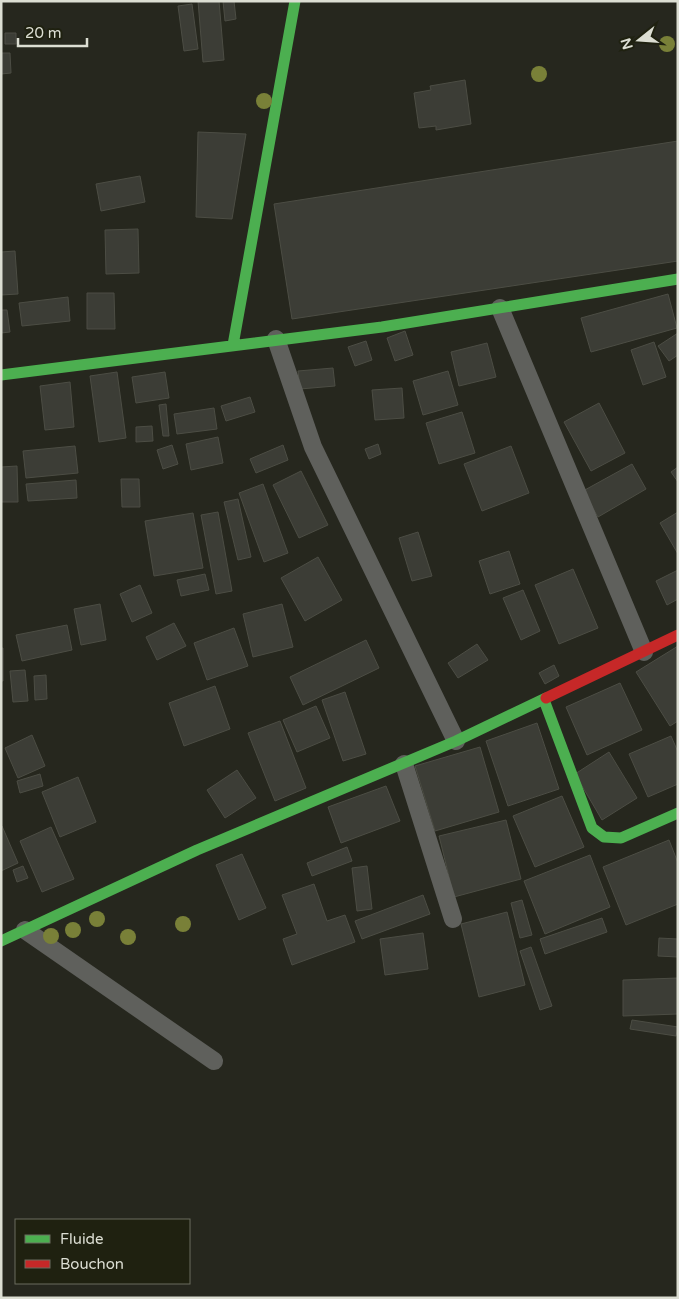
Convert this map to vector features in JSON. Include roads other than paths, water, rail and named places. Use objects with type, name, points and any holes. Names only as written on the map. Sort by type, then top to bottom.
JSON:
[{"type":"street","points":[[233,344],[295,1]]},
{"type":"street","points":[[1,375],[233,344],[382,327],[678,279]]},
{"type":"street","points":[[500,308],[644,652]]},
{"type":"street","points":[[276,340],[312,447],[456,742]]},
{"type":"street","points":[[1,941],[197,850],[456,742],[678,635]]},
{"type":"street","points":[[544,700],[592,828],[604,837],[621,838],[678,813]]},
{"type":"street","points":[[404,764],[453,918]]},
{"type":"street","points":[[25,930],[214,1061]]}]
